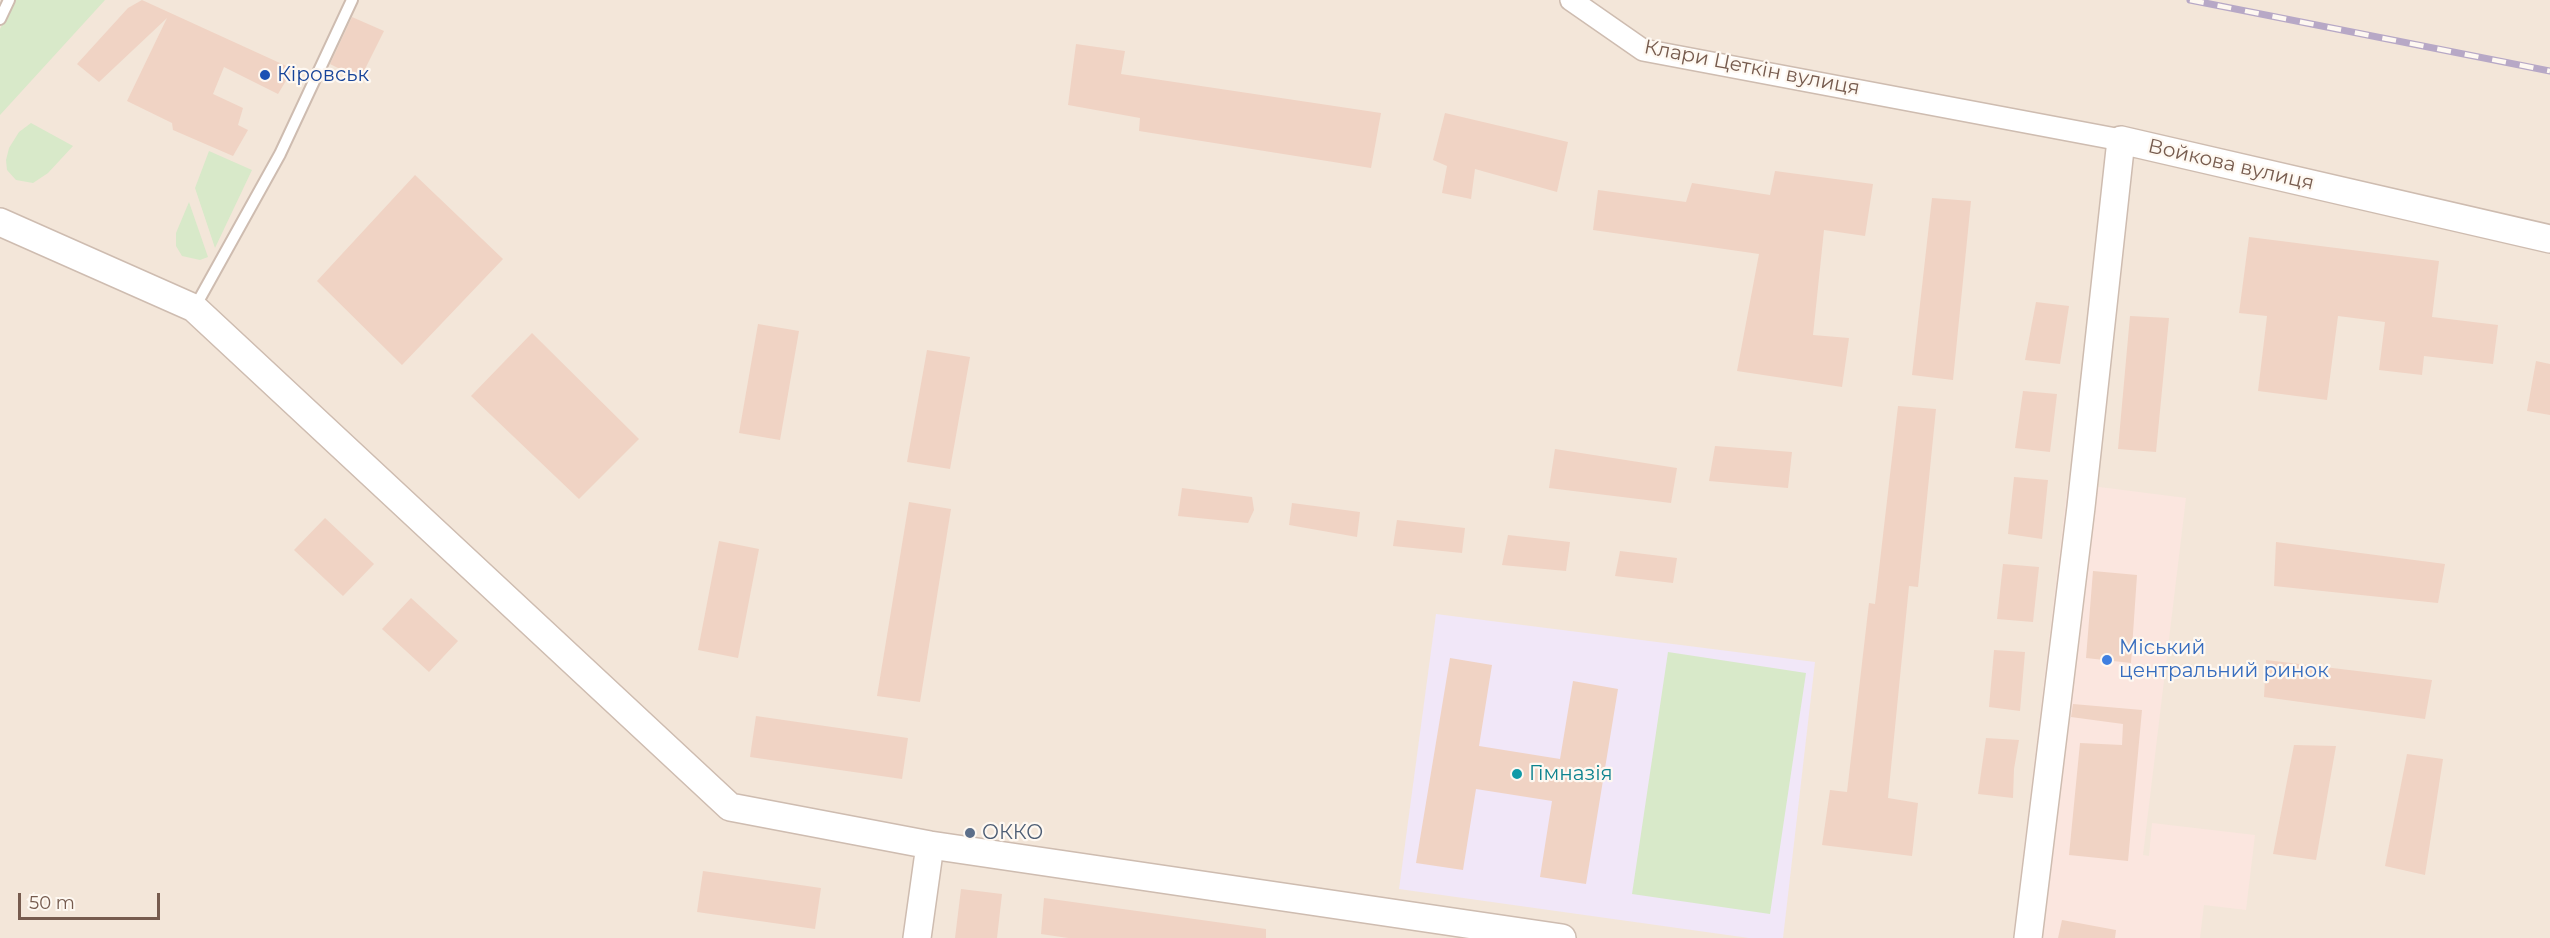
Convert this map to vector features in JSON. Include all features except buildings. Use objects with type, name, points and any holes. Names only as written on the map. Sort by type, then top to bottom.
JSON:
[{"type":"street","name":"Клари Цеткін вулиця","points":[[1571,0],[1643,50],[1911,99]]},
{"type":"street","name":"Войкова вулиця","points":[[1911,99],[2121,140],[2550,239]]},
{"type":"street","points":[[2028,938],[2081,507],[2121,140]]},
{"type":"street","points":[[0,222],[194,308],[730,807],[930,845],[1562,938]]},
{"type":"street","points":[[917,938],[930,845]]},
{"type":"lane","points":[[0,19],[9,0]]},
{"type":"lane","points":[[194,308],[279,154],[352,0]]},
{"type":"shaded area","points":[[0,0],[2550,0],[2550,938],[0,938]]},
{"type":"shaded area","name":"Міський центральний ринок","points":[[2068,483],[2186,498],[2143,855],[2149,856],[2152,823],[2255,835],[2246,910],[2204,905],[2200,938],[2013,938]]},
{"type":"shaded area","points":[[1436,614],[1815,662],[1783,938],[1749,938],[1399,889]]},
{"type":"green space","points":[[14,0],[105,0],[0,115],[0,29]]},
{"type":"green space","points":[[31,123],[73,146],[48,173],[33,183],[16,180],[7,170],[6,160],[9,148],[19,132]]},
{"type":"green space","points":[[209,151],[252,170],[215,248],[195,188]]},
{"type":"green space","points":[[189,202],[208,257],[200,260],[182,256],[176,246],[176,233]]},
{"type":"green space","points":[[1668,652],[1806,673],[1770,914],[1632,894]]},
{"type":"railway","points":[[2190,0],[2550,71]]},
{"type":"place","name":"Кіровськ","points":[[265,75]]},
{"type":"place","name":"Міський центральний ринок","points":[[2107,660]]},
{"type":"place","name":"Гімназія","points":[[1517,774]]},
{"type":"place","name":"ОККО","points":[[970,833]]}]
